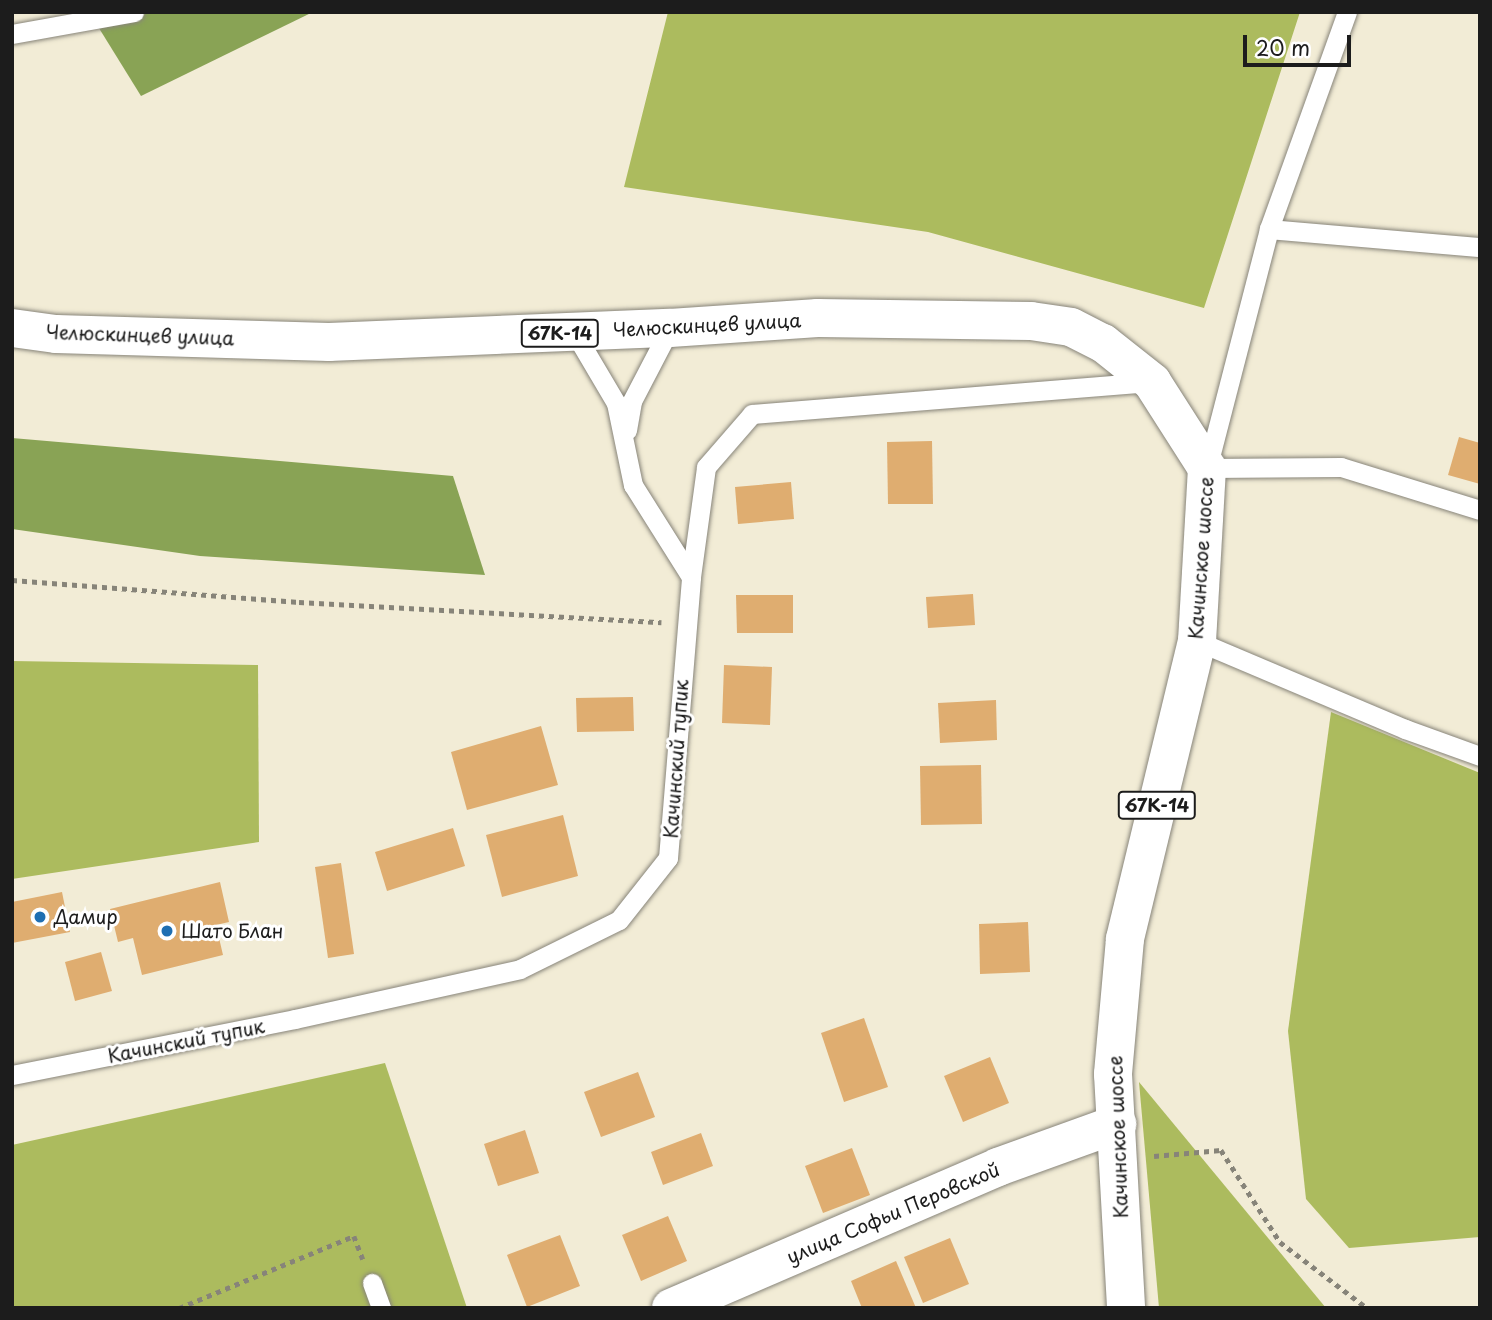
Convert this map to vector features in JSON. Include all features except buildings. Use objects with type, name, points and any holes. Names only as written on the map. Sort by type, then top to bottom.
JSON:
[{"type":"main road","name":"Челюскинцев улица","points":[[12,328],[57,334],[329,342],[670,328],[818,318],[970,318],[1031,321],[1071,327],[1103,343]]},
{"type":"main road","name":"Качинское шоссе","points":[[1103,343],[1152,382],[1208,468],[1197,641],[1125,939],[1113,1074],[1126,1308]]},
{"type":"main road","name":"улица Софьи Перовской","points":[[671,1308],[998,1167],[1117,1124]]},
{"type":"lane","points":[[12,34],[134,12]]},
{"type":"lane","points":[[1347,12],[1269,229],[1208,468],[1341,467],[1480,510]]},
{"type":"lane","points":[[1269,229],[1480,247]]},
{"type":"lane","points":[[625,441],[632,401],[670,328]]},
{"type":"lane","points":[[574,332],[617,403],[633,485],[691,577]]},
{"type":"lane","name":"Качинский тупик","points":[[12,1075],[295,1019],[520,969],[619,920],[668,858],[691,577],[706,467],[752,414],[1152,382]]},
{"type":"lane","points":[[1197,641],[1405,729],[1480,756]]},
{"type":"lane","points":[[372,1283],[381,1308]]},
{"type":"path","points":[[12,580],[299,602],[687,623]]},
{"type":"path","points":[[1118,1164],[1164,1154],[1221,1150],[1280,1242],[1367,1308]]},
{"type":"path","points":[[179,1308],[354,1236],[372,1283]]},
{"type":"green space","points":[[89,12],[313,12],[141,96]]},
{"type":"green space","points":[[668,12],[1300,12],[1204,308],[928,232],[624,187]]},
{"type":"green space","points":[[12,438],[453,476],[485,575],[200,556],[12,529]]},
{"type":"green space","points":[[12,661],[258,665],[259,842],[12,879]]},
{"type":"green space","points":[[1331,712],[1480,773],[1480,1237],[1349,1248],[1306,1199],[1288,1031]]},
{"type":"green space","points":[[385,1063],[467,1308],[12,1308],[12,1145]]},
{"type":"green space","points":[[1139,1082],[1326,1308],[1159,1308]]},
{"type":"place","name":"Дамир","points":[[40,917]]},
{"type":"place","name":"Шато Блан","points":[[167,931]]}]
